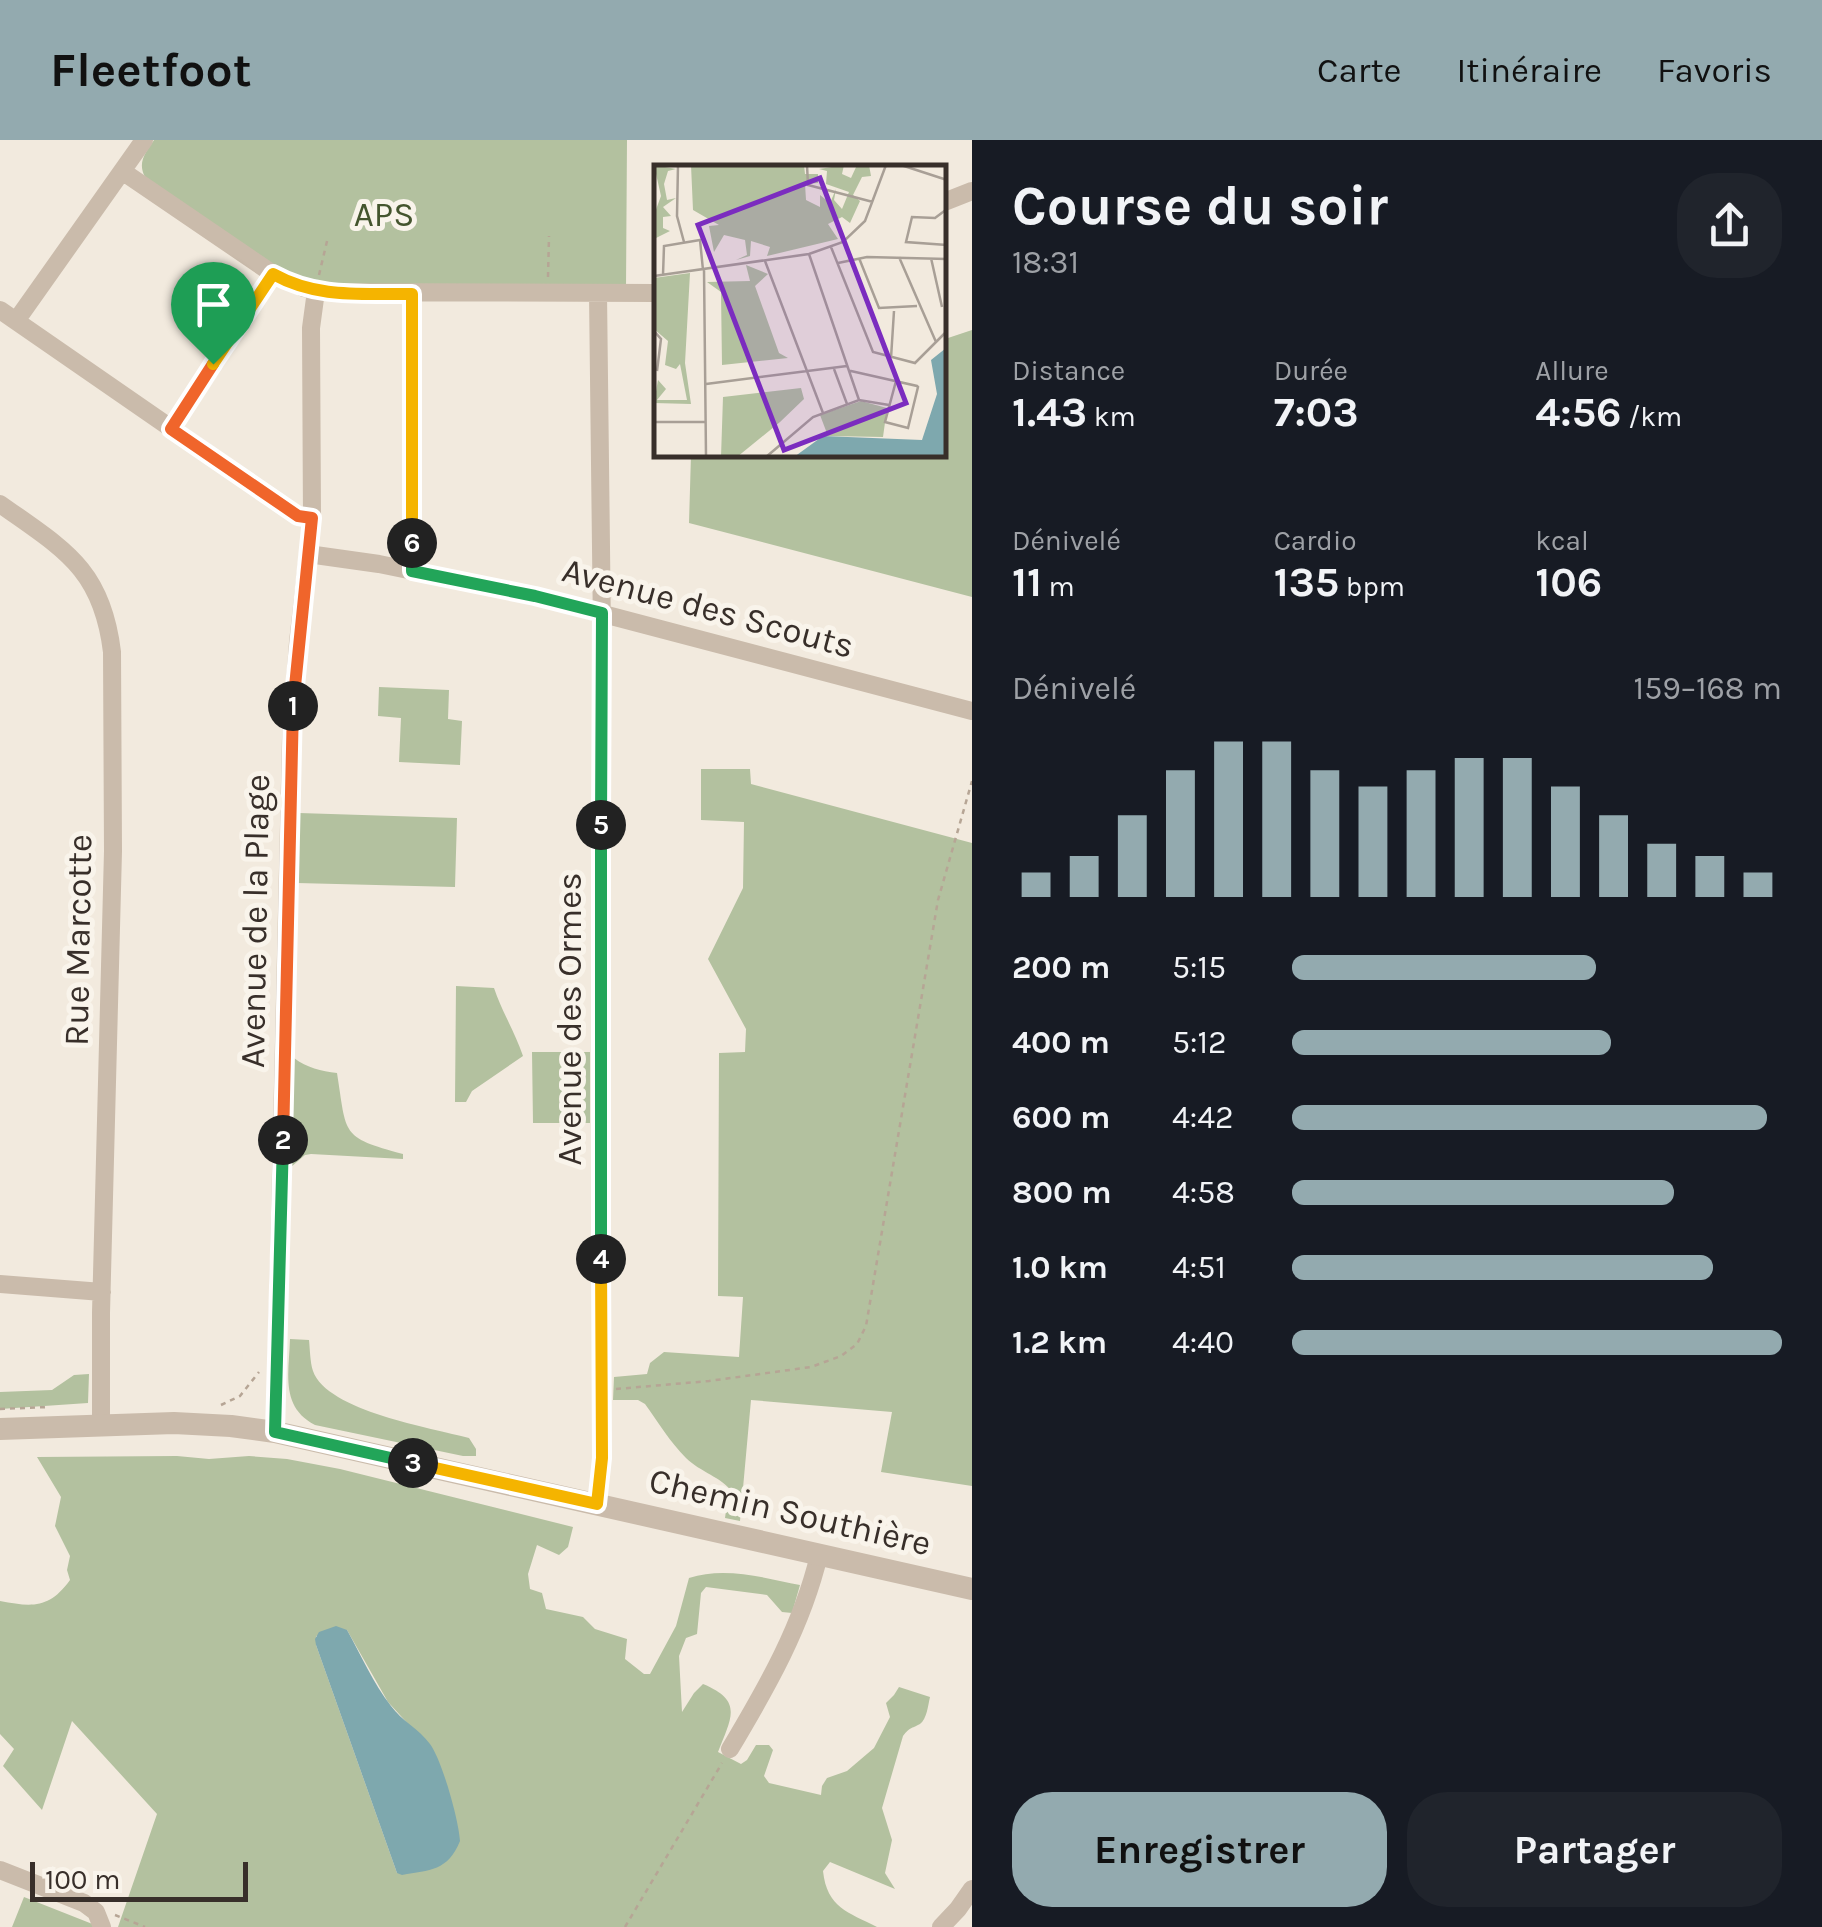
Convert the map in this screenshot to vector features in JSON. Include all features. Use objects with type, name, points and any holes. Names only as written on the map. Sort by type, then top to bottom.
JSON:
[{"type":"street","points":[[144,140],[8,315],[298,516],[312,518]]},
{"type":"street","points":[[122,171],[273,274],[316,292],[654,293]]},
{"type":"street","points":[[947,201],[972,192]]},
{"type":"street","points":[[171,429],[273,274]]},
{"type":"street","name":"Avenue de la Plage","points":[[275,1432],[291,738],[312,518],[312,328],[316,292]]},
{"type":"street","points":[[412,294],[412,571]]},
{"type":"street","name":"Avenue des Ormes","points":[[597,1504],[602,1472],[598,294]]},
{"type":"street","name":"Rue Marcotte","points":[[0,504],[76,562],[102,601],[110,632],[114,682],[113,832],[101,1425]]},
{"type":"street","name":"Avenue des Scouts","points":[[308,554],[535,596],[972,711]]},
{"type":"street","points":[[0,1284],[102,1292]]},
{"type":"street","name":"Chemin Southière","points":[[0,1429],[174,1423],[275,1432],[972,1589]]},
{"type":"street","points":[[730,1749],[796,1628],[819,1555]]},
{"type":"street","points":[[0,1870],[84,1902],[96,1912],[101,1923]]},
{"type":"street","points":[[940,1927],[972,1889]]},
{"type":"path","points":[[549,236],[549,294]]},
{"type":"path","points":[[316,292],[328,238]]},
{"type":"path","points":[[602,1390],[812,1368],[842,1356],[857,1344],[866,1326],[938,900],[972,782]]},
{"type":"path","points":[[214,1407],[235,1400],[260,1371],[278,1371]]},
{"type":"path","points":[[0,1408],[49,1407]]},
{"type":"path","points":[[624,1927],[730,1749]]},
{"type":"path","points":[[101,1923],[115,1914],[146,1927]]},
{"type":"green space","name":"APS","points":[[154,140],[627,140],[626,288],[330,285],[307,281],[283,271],[145,177],[142,162]]},
{"type":"green space","points":[[972,330],[972,597],[689,523],[691,458],[947,458],[947,338]]},
{"type":"green space","points":[[379,687],[449,690],[448,719],[462,721],[460,765],[399,762],[401,718],[378,716]]},
{"type":"green space","points":[[701,769],[750,769],[751,784],[972,843],[972,1486],[881,1472],[892,1412],[751,1400],[740,1521],[725,1518],[728,1496],[733,1493],[728,1487],[686,1458],[645,1404],[638,1400],[613,1400],[614,1377],[647,1374],[650,1363],[664,1352],[739,1357],[743,1297],[718,1296],[719,1053],[745,1052],[746,1029],[708,959],[743,888],[744,822],[701,820]]},
{"type":"green space","points":[[299,813],[457,818],[455,887],[297,883]]},
{"type":"green space","points":[[456,986],[494,988],[523,1056],[472,1091],[466,1102],[455,1102]]},
{"type":"green space","points":[[532,1052],[590,1052],[590,1123],[533,1123]]},
{"type":"green space","points":[[294,1058],[337,1073],[350,1130],[368,1143],[403,1154],[403,1159],[311,1154],[291,1167]]},
{"type":"green space","points":[[290,1339],[309,1340],[313,1371],[322,1385],[338,1397],[382,1416],[469,1438],[476,1456],[315,1425],[304,1418],[291,1399]]},
{"type":"green space","points":[[89,1374],[88,1403],[0,1409],[0,1392],[52,1390],[74,1375]]},
{"type":"green space","points":[[37,1457],[287,1459],[573,1527],[568,1547],[559,1555],[537,1545],[528,1574],[530,1589],[542,1593],[546,1609],[583,1617],[595,1629],[627,1639],[625,1659],[644,1674],[650,1674],[676,1626],[689,1578],[730,1573],[800,1585],[792,1613],[782,1612],[767,1595],[706,1587],[701,1593],[697,1634],[686,1638],[679,1656],[682,1712],[703,1684],[716,1690],[731,1712],[718,1752],[741,1764],[756,1745],[769,1745],[773,1750],[764,1776],[769,1783],[821,1795],[827,1778],[847,1771],[874,1748],[890,1717],[886,1703],[899,1687],[930,1697],[922,1722],[903,1736],[882,1808],[892,1840],[885,1873],[895,1889],[830,1862],[823,1871],[834,1901],[877,1927],[118,1927],[157,1814],[72,1721],[42,1810],[3,1766],[14,1749],[0,1734],[0,1601],[39,1604],[55,1596],[70,1580],[70,1556],[55,1526],[61,1497]],"holes":[[[347,1630],[388,1702],[410,1726],[397,1873],[316,1636]]]},
{"type":"green space","points":[[24,1897],[100,1927],[12,1927]]},
{"type":"water","points":[[336,1626],[347,1630],[385,1697],[426,1739],[440,1763],[460,1841],[444,1864],[421,1872],[397,1873],[316,1645],[319,1632]]},
{"type":"route","points":[[273,274],[316,292],[412,294],[412,571],[602,613],[602,1458],[597,1504],[275,1432],[291,738],[312,518],[298,516],[171,429],[213,364],[273,274]]}]
